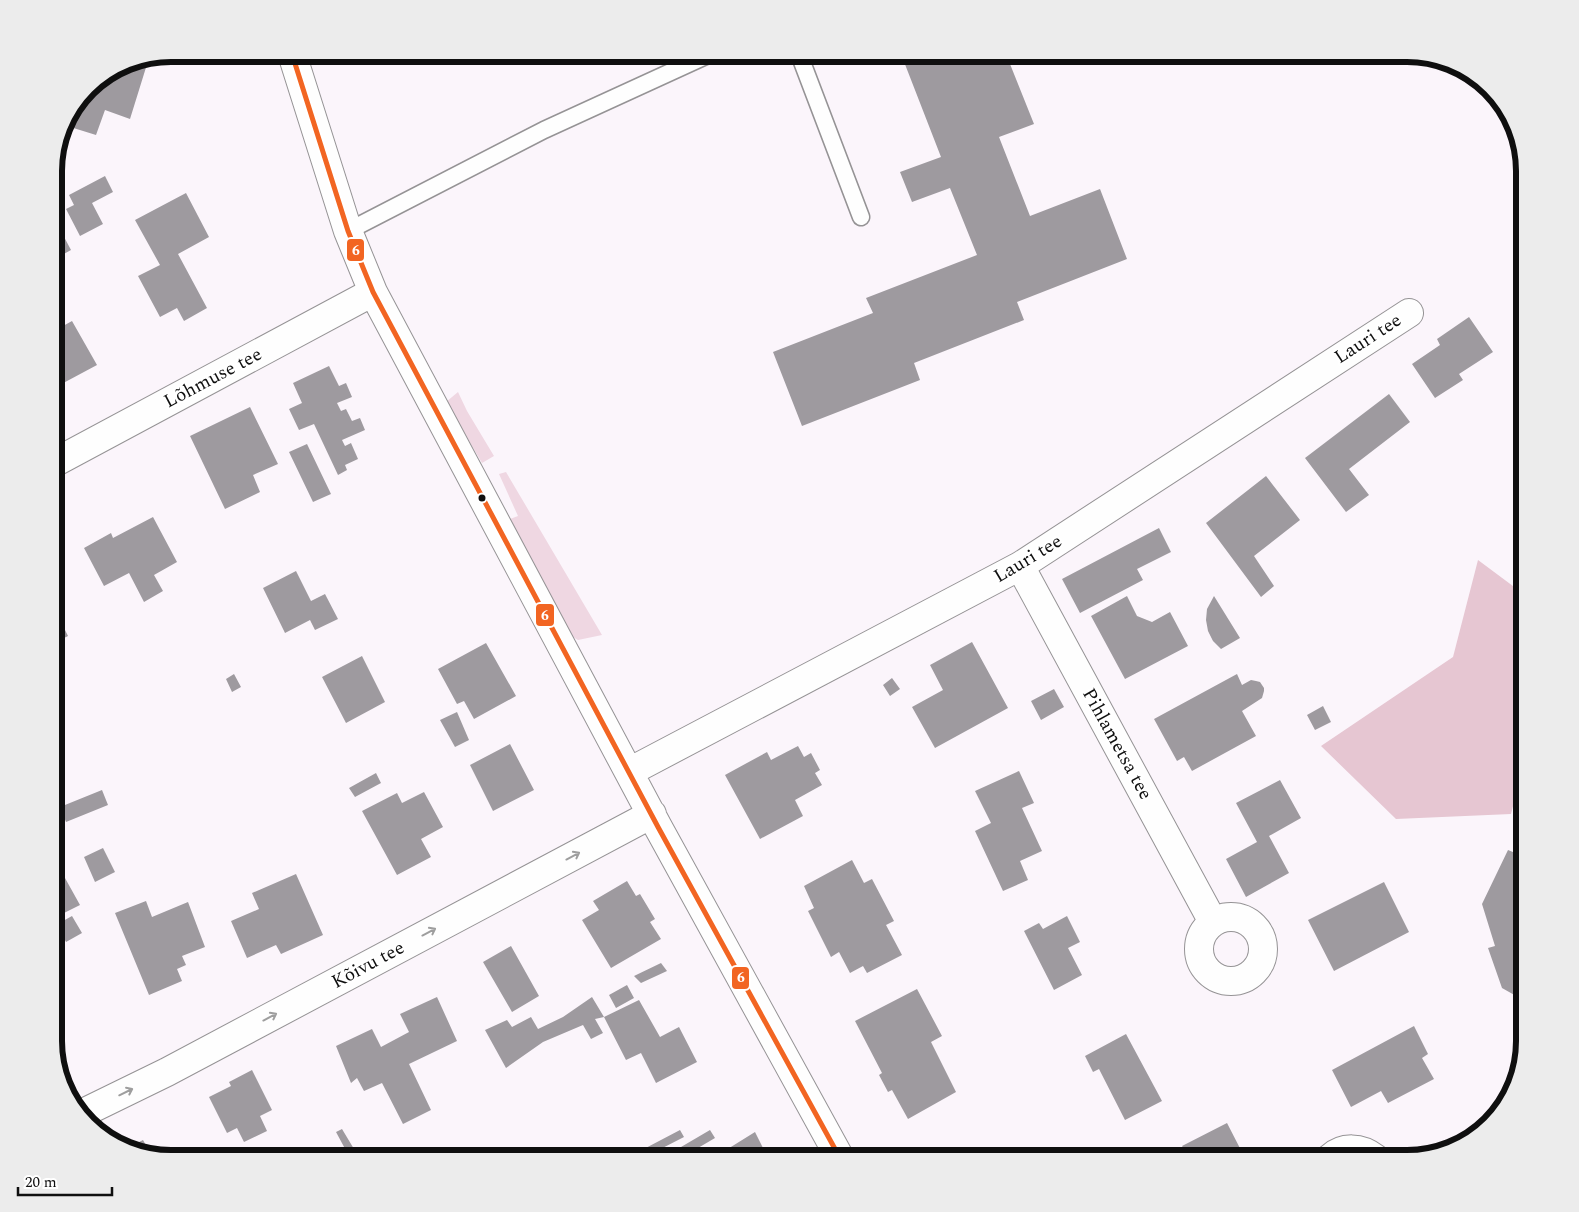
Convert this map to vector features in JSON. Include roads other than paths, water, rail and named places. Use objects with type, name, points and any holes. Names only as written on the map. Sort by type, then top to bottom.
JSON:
[{"type":"street","points":[[295,62],[348,232],[373,292],[629,772],[836,1150]]},
{"type":"street","name":"Lõhmuse tee","points":[[63,458],[373,292]]},
{"type":"street","name":"Lauri tee","points":[[629,772],[1020,566],[1408,313]]},
{"type":"street","name":"Pihlametsa tee","points":[[1020,566],[1213,922]]},
{"type":"street","name":"Kõivu tee","points":[[88,1111],[167,1072],[652,814]]},
{"type":"street","points":[[1344,1150],[1357,1150]]},
{"type":"lane","points":[[348,232],[544,130],[693,62]]},
{"type":"lane","points":[[802,62],[861,217]]}]
